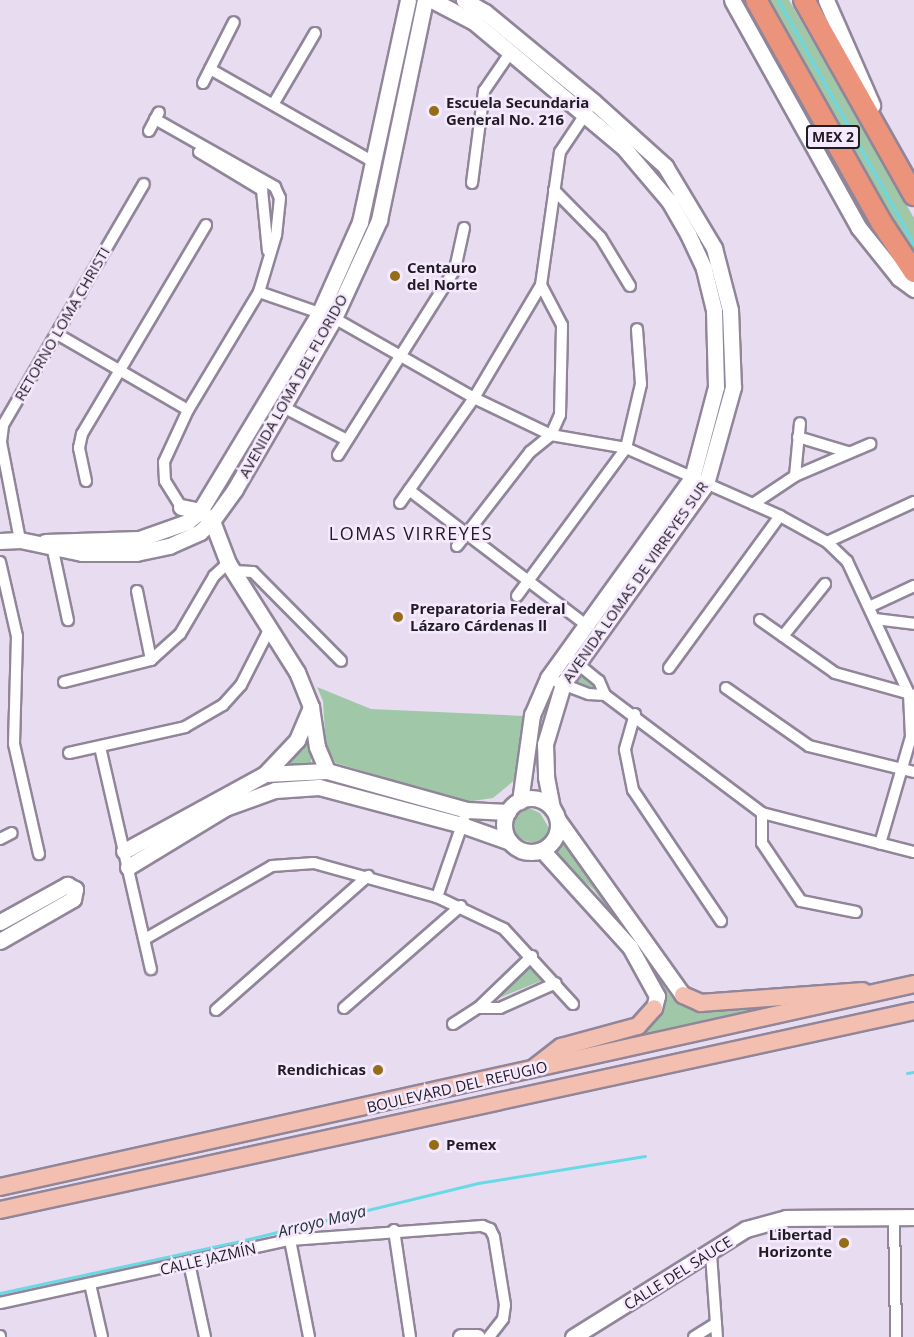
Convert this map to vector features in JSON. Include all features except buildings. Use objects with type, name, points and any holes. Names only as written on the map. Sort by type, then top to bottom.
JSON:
[{"type":"highway","name":"MEX 2","points":[[756,0],[881,222],[914,272]]},
{"type":"highway","name":"MEX 2","points":[[804,0],[914,195]]},
{"type":"main road","name":"BOULEVARD DEL REFUGIO","points":[[0,1187],[529,1072],[888,992],[914,984]]},
{"type":"main road","points":[[683,995],[701,1003],[840,990],[888,992]]},
{"type":"main road","points":[[529,1072],[561,1047],[638,1026],[654,1008]]},
{"type":"main road","name":"BOULEVARD DEL REFUGIO","points":[[0,1210],[914,1011]]},
{"type":"street","name":"AVENIDA LOMA DEL FLORIDO","points":[[47,545],[122,541],[156,534],[206,516],[283,406],[327,315],[360,222],[408,0]]},
{"type":"street","name":"AVENIDA LOMA DEL FLORIDO","points":[[0,541],[20,540],[47,545],[144,552],[200,532],[206,516],[327,315],[379,220],[425,0]]},
{"type":"street","name":"AVENIDA LOMAS DE VIRREYES SUR","points":[[432,0],[474,22],[623,147],[669,201],[704,268],[714,310],[716,387],[699,481],[586,625],[548,678],[532,715],[520,801]]},
{"type":"street","name":"AVENIDA LOMAS DE VIRREYES SUR","points":[[464,0],[484,12],[594,102],[664,166],[714,248],[724,279],[730,310],[733,387],[699,481],[563,684],[545,744],[546,777],[555,814]]},
{"type":"street","points":[[732,0],[859,228],[899,279],[914,289]]},
{"type":"street","points":[[826,0],[885,136],[887,150]]},
{"type":"street","points":[[203,83],[234,22]]},
{"type":"street","points":[[274,104],[315,33]]},
{"type":"street","points":[[472,183],[484,91],[510,54]]},
{"type":"street","points":[[210,69],[374,162]]},
{"type":"street","points":[[400,503],[474,398],[541,285],[560,152],[594,102]]},
{"type":"street","points":[[221,545],[187,522],[181,507],[165,481],[164,462],[188,410],[259,292],[268,251],[280,213],[275,187],[154,121],[262,190],[268,251]]},
{"type":"street","name":"RETORNO LOMA CHRISTI","points":[[20,540],[1,442],[3,424],[144,184]]},
{"type":"street","points":[[554,190],[601,238],[630,286]]},
{"type":"street","points":[[86,481],[78,448],[82,434],[206,225]]},
{"type":"street","points":[[338,454],[455,269],[464,228]]},
{"type":"street","points":[[457,546],[530,452],[551,435],[560,415],[562,324],[541,285]]},
{"type":"street","points":[[259,292],[327,315],[474,398],[551,435],[626,448],[780,516],[827,542],[847,561],[912,695],[909,771],[880,844]]},
{"type":"street","points":[[517,596],[626,448],[640,384],[637,329]]},
{"type":"street","points":[[57,334],[188,410]]},
{"type":"street","points":[[283,406],[347,440]]},
{"type":"street","points":[[795,476],[800,423]]},
{"type":"street","points":[[798,437],[848,452]]},
{"type":"street","points":[[753,504],[795,476],[870,444]]},
{"type":"street","points":[[409,490],[586,625]]},
{"type":"street","points":[[827,542],[914,502]]},
{"type":"street","points":[[181,507],[206,516],[230,567],[297,672],[311,707],[317,747],[327,771]]},
{"type":"street","points":[[669,668],[780,516]]},
{"type":"street","points":[[47,545],[68,620]]},
{"type":"street","points":[[0,562],[16,636],[14,744],[39,854]]},
{"type":"street","points":[[64,682],[151,660],[180,634],[214,576],[230,567],[253,572],[341,661]]},
{"type":"street","points":[[783,636],[825,584]]},
{"type":"street","points":[[869,607],[914,586]]},
{"type":"street","points":[[137,591],[151,660]]},
{"type":"street","points":[[875,619],[914,624]]},
{"type":"street","points":[[760,620],[835,673],[912,695]]},
{"type":"street","points":[[69,753],[185,727],[223,705],[241,685],[269,630]]},
{"type":"street","points":[[565,653],[599,681],[605,695]]},
{"type":"street","points":[[548,678],[589,694],[605,695],[635,714],[762,813],[914,852]]},
{"type":"street","points":[[726,688],[809,746],[909,771]]},
{"type":"street","points":[[124,851],[265,774],[297,740],[311,707]]},
{"type":"street","points":[[635,714],[625,750],[633,789],[722,921]]},
{"type":"street","points":[[100,747],[151,969]]},
{"type":"street","points":[[265,774],[327,771],[467,810],[508,812]]},
{"type":"street","points":[[128,867],[225,808],[275,790],[319,787],[462,825],[510,842],[525,852],[542,850],[553,841],[555,814]]},
{"type":"street","points":[[510,842],[504,828],[508,812],[520,801],[537,799],[555,814],[683,995]]},
{"type":"street","points":[[437,897],[467,810]]},
{"type":"street","points":[[762,813],[762,843],[801,901],[856,912]]},
{"type":"street","points":[[0,839],[12,833]]},
{"type":"street","points":[[542,850],[630,947],[657,996],[654,1008]]},
{"type":"street","points":[[145,939],[272,866],[314,863],[368,876],[437,897],[461,906],[504,929],[532,956],[573,1004]]},
{"type":"street","points":[[216,1010],[368,876]]},
{"type":"street","points":[[0,922],[67,885],[75,889],[73,899],[0,941]]},
{"type":"street","points":[[344,1008],[461,906]]},
{"type":"street","points":[[453,1024],[478,1008],[532,956]]},
{"type":"street","points":[[478,1008],[500,1008],[556,983]]},
{"type":"street","name":"CALLE DEL SAUCE","points":[[573,1337],[711,1254],[746,1230],[786,1218],[914,1217]]},
{"type":"street","points":[[894,1218],[896,1337]]},
{"type":"street","name":"CALLE JAZMÍN","points":[[0,1303],[290,1240],[394,1230],[482,1226],[490,1229],[505,1305],[503,1318],[489,1337]]},
{"type":"street","points":[[394,1230],[410,1337]]},
{"type":"street","points":[[290,1240],[309,1337]]},
{"type":"street","points":[[711,1254],[717,1337]]},
{"type":"street","points":[[189,1263],[205,1337]]},
{"type":"street","points":[[90,1284],[102,1337]]},
{"type":"street","points":[[694,1337],[716,1323]]},
{"type":"street","points":[[461,1337],[477,1337]]},
{"type":"green space","points":[[763,0],[789,0],[914,218],[914,253],[848,152]]},
{"type":"green space","points":[[583,674],[597,687],[596,690],[575,686]]},
{"type":"green space","points":[[317,687],[371,709],[524,716],[516,779],[493,798],[466,802],[336,763],[326,750],[323,701]]},
{"type":"green space","points":[[311,727],[311,765],[288,764],[285,759]]},
{"type":"green space","points":[[529,808],[540,813],[549,828],[549,836],[541,845],[520,839],[509,825],[513,814]]},
{"type":"green space","points":[[566,837],[670,995],[682,1005],[704,1012],[722,1011],[824,997],[561,1052],[649,1029],[661,1014],[663,998],[638,951],[594,890],[553,854]]},
{"type":"green space","points":[[531,966],[543,980],[494,1000]]},
{"type":"waterway","points":[[778,0],[914,244]]},
{"type":"waterway","name":"Arroyo Maya","points":[[907,1073],[914,1072]]},
{"type":"waterway","name":"Arroyo Maya","points":[[0,1293],[240,1241],[478,1183],[645,1156]]},
{"type":"place","name":"Escuela Secundaria General No. 216","points":[[434,111]]},
{"type":"place","name":"Centauro del Norte","points":[[395,276]]},
{"type":"place","name":"Preparatoria Federal Lázaro Cárdenas ll","points":[[398,617]]},
{"type":"place","name":"Rendichicas","points":[[378,1070]]},
{"type":"place","name":"Pemex","points":[[434,1145]]},
{"type":"place","name":"Libertad Horizonte","points":[[844,1243]]},
{"type":"district","name":"LOMAS VIRREYES","points":[[411,533]]}]
